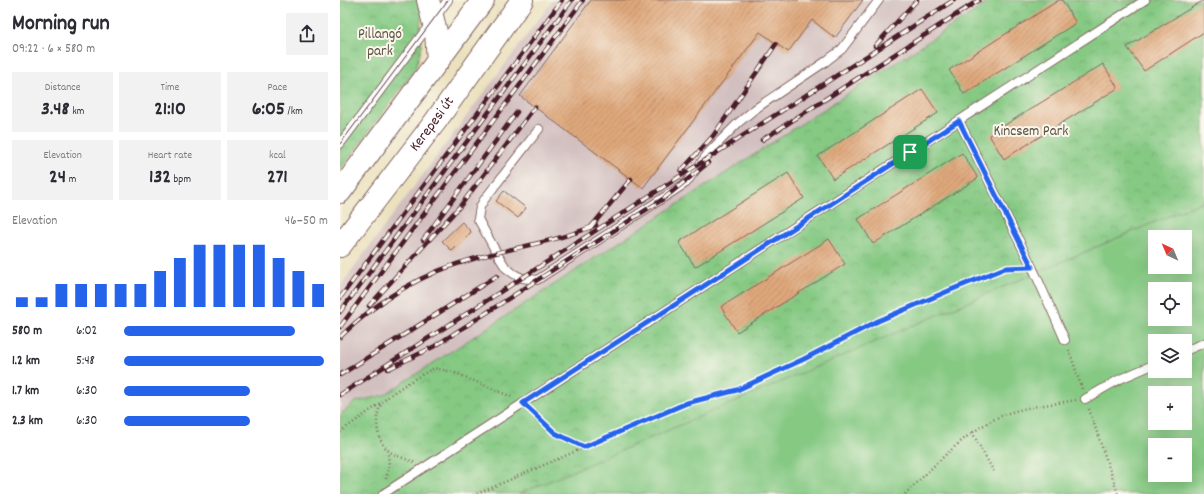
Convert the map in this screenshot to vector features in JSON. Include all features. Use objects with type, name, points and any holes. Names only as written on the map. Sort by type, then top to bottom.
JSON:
[{"type":"main road","points":[[462,0],[475,0]]},
{"type":"main road","points":[[340,192],[484,0]]},
{"type":"main road","points":[[435,122],[449,82],[478,41],[485,11],[484,0]]},
{"type":"main road","name":"Kerepesi út","points":[[340,246],[435,122],[522,0]]},
{"type":"main road","points":[[431,10],[438,61]]},
{"type":"lane","points":[[340,144],[431,10],[448,0]]},
{"type":"lane","points":[[539,129],[484,200],[478,214],[483,230],[506,268],[519,276],[537,280],[686,183],[710,151],[755,109],[842,49],[879,0]]},
{"type":"lane","points":[[383,494],[1145,0]]},
{"type":"lane","points":[[959,121],[1032,267],[1065,340]]},
{"type":"lane","points":[[1192,348],[1204,343]]},
{"type":"lane","points":[[1085,399],[1120,379],[1148,367]]},
{"type":"path","points":[[477,494],[687,403],[737,390],[804,359],[878,321],[953,289],[1005,268],[1032,267]]},
{"type":"path","points":[[1065,340],[1118,494]]},
{"type":"path","points":[[340,432],[383,401],[434,368],[453,372],[504,393],[523,403],[555,433],[584,447]]},
{"type":"path","points":[[905,494],[972,432],[1000,417],[1033,407],[1085,399]]},
{"type":"path","points":[[383,401],[376,416],[380,438],[388,450],[389,466],[384,483]]},
{"type":"path","points":[[972,432],[994,472]]},
{"type":"path","points":[[388,450],[426,466]]},
{"type":"shaded area","points":[[553,0],[992,0],[384,395],[355,402],[340,415],[340,286]]},
{"type":"green space","name":"Pillangó park","points":[[340,0],[418,0],[422,12],[420,28],[422,46],[415,70],[340,170]]},
{"type":"green space","name":"Kincsem Park","points":[[992,0],[1204,0],[1204,201],[519,494],[340,494],[340,415],[355,402],[384,395]]},
{"type":"green space","points":[[1204,201],[1204,494],[519,494],[581,466]]},
{"type":"building","points":[[591,0],[863,0],[835,38],[812,20],[788,52],[760,32],[643,188],[520,96]]},
{"type":"building","points":[[1059,0],[1062,0],[1076,23],[964,94],[949,70]]},
{"type":"building","points":[[1204,0],[1204,32],[1144,71],[1127,47]]},
{"type":"building","points":[[1103,64],[1118,88],[1004,159],[989,135]]},
{"type":"building","points":[[922,89],[938,113],[833,179],[818,156]]},
{"type":"building","points":[[962,153],[978,178],[873,244],[858,219]]},
{"type":"building","points":[[788,173],[804,198],[695,267],[679,242]]},
{"type":"building","points":[[504,191],[526,208],[518,218],[496,201]]},
{"type":"building","points":[[462,222],[471,232],[452,251],[442,241]]},
{"type":"building","points":[[829,239],[845,264],[737,332],[721,307]]},
{"type":"tram line","points":[[340,144],[448,0]]},
{"type":"railway","points":[[340,298],[562,0]]},
{"type":"railway","points":[[340,312],[572,0]]},
{"type":"railway","points":[[340,327],[583,0]]},
{"type":"railway","points":[[875,46],[917,0]]},
{"type":"railway","points":[[340,395],[954,0]]},
{"type":"railway","points":[[762,140],[979,0]]},
{"type":"railway","points":[[681,171],[713,136],[776,44]]},
{"type":"railway","points":[[369,306],[461,205],[535,107]]},
{"type":"railway","points":[[423,240],[517,112]]},
{"type":"railway","points":[[388,369],[435,346],[663,199],[708,163]]},
{"type":"railway","points":[[590,228],[631,179]]},
{"type":"railway","points":[[340,337],[385,300],[418,280],[436,272],[473,259],[566,236],[596,225]]},
{"type":"railway","points":[[340,375],[497,276]]},
{"type":"route","points":[[959,121],[1032,267],[1005,268],[878,321],[804,359],[737,390],[687,403],[584,447],[555,433],[523,403],[572,372],[910,152],[959,121]]}]
